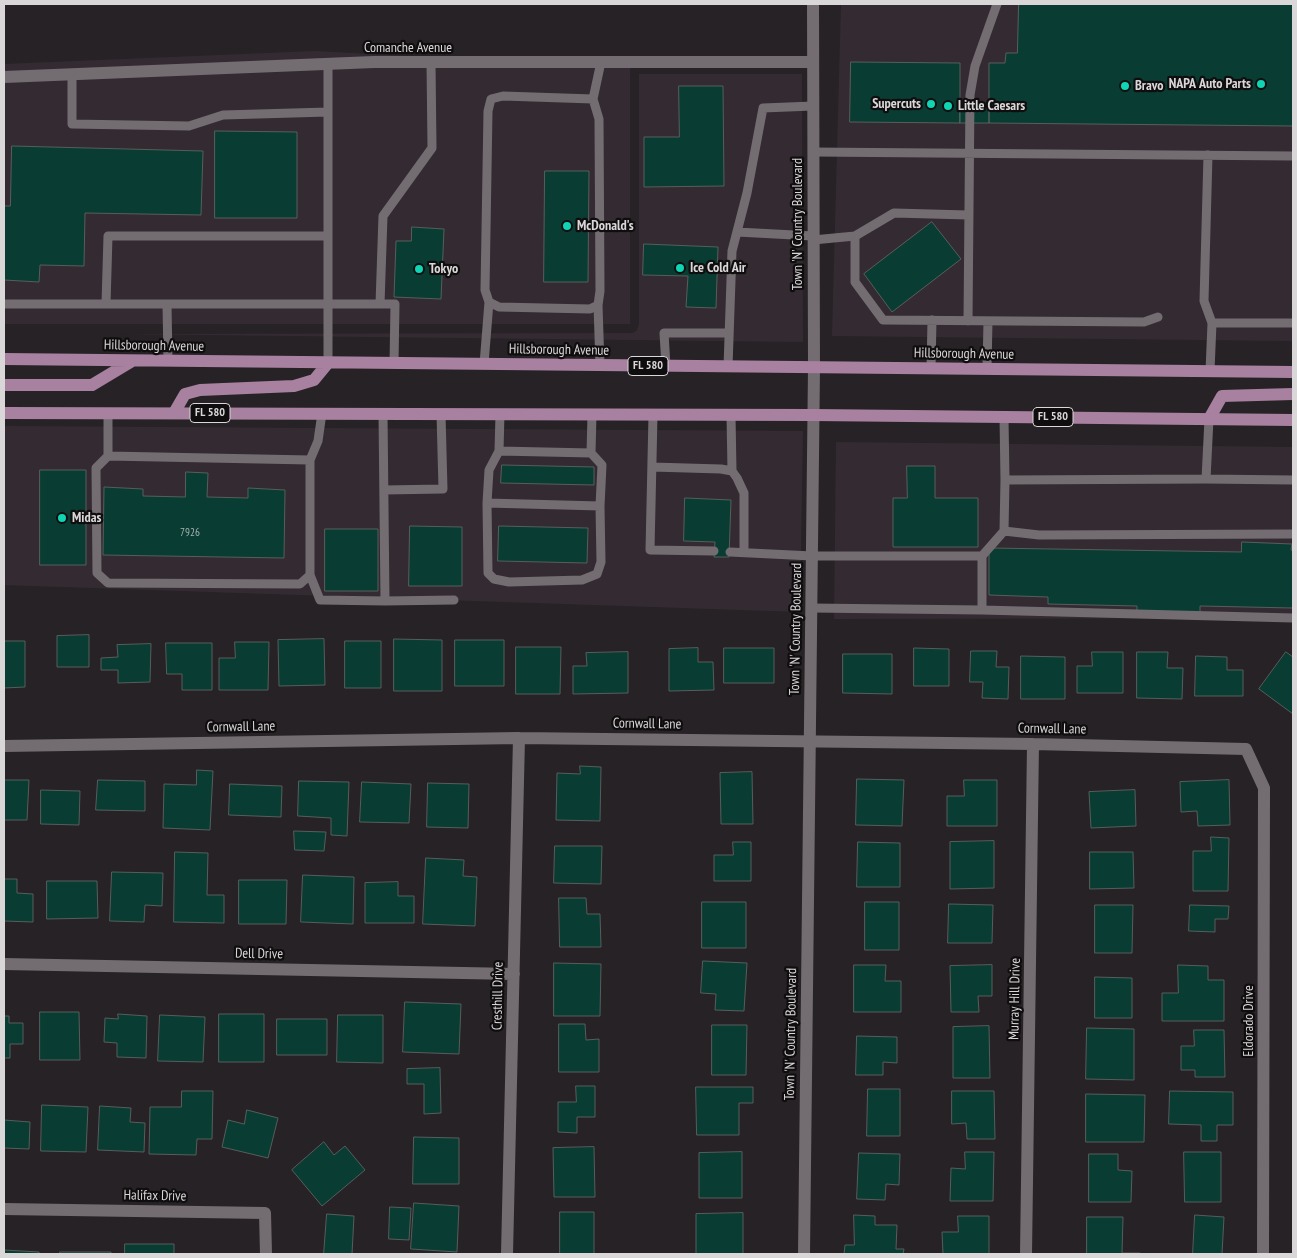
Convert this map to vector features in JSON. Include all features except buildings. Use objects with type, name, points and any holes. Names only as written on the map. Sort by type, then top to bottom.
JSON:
[{"type":"main road","name":"Hillsborough Avenue","points":[[4,359],[1293,372]]},
{"type":"main road","points":[[4,385],[92,385],[132,361]]},
{"type":"main road","points":[[174,413],[185,394],[200,390],[294,386],[314,380],[328,363]]},
{"type":"main road","points":[[1209,419],[1222,396],[1293,394]]},
{"type":"main road","name":"FL 580","points":[[4,413],[813,415],[1293,420]]},
{"type":"street","name":"Town 'N' Country Boulevard","points":[[804,1254],[814,368],[813,4]]},
{"type":"street","name":"Comanche Avenue","points":[[4,77],[374,62],[813,62]]},
{"type":"street","name":"Cornwall Lane","points":[[4,746],[519,738],[1033,744],[1246,749],[1264,788]]},
{"type":"street","name":"Cresthill Drive","points":[[507,1254],[519,738]]},
{"type":"street","name":"Murray Hill Drive","points":[[1026,1254],[1033,744]]},
{"type":"street","name":"Eldorado Drive","points":[[1263,1254],[1264,788]]},
{"type":"street","name":"Dell Drive","points":[[4,964],[514,974]]},
{"type":"street","name":"Halifax Drive","points":[[4,1208],[265,1214],[266,1254]]},
{"type":"lane","points":[[968,321],[970,95],[975,66],[997,4]]},
{"type":"lane","points":[[380,304],[383,216],[432,148],[431,62]]},
{"type":"lane","points":[[600,62],[593,100],[599,119],[600,292],[598,305],[600,366]]},
{"type":"lane","points":[[328,64],[328,363]]},
{"type":"lane","points":[[72,74],[72,124],[189,126],[223,115],[328,112]]},
{"type":"lane","points":[[484,364],[489,302],[485,290],[488,111],[491,100],[503,96],[593,100]]},
{"type":"lane","points":[[728,367],[732,251],[747,194],[763,108],[813,106]]},
{"type":"lane","points":[[813,152],[1293,156]]},
{"type":"lane","points":[[1208,155],[1204,301],[1212,323],[1210,371]]},
{"type":"lane","points":[[737,232],[813,238],[855,236],[894,213],[968,215]]},
{"type":"lane","points":[[106,304],[108,236],[328,236]]},
{"type":"lane","points":[[855,236],[855,282],[883,320],[1144,322],[1158,317]]},
{"type":"lane","points":[[489,302],[499,307],[590,309],[598,305]]},
{"type":"lane","points":[[4,304],[395,304],[394,364]]},
{"type":"lane","points":[[168,304],[168,361]]},
{"type":"lane","points":[[931,369],[932,320]]},
{"type":"lane","points":[[987,369],[988,321]]},
{"type":"lane","points":[[1212,323],[1293,324]]},
{"type":"lane","points":[[666,366],[664,333],[729,333]]},
{"type":"lane","points":[[108,413],[108,456],[96,468],[97,574],[108,583],[300,584],[310,576]]},
{"type":"lane","points":[[322,413],[318,441],[310,460],[310,576],[320,600],[454,600]]},
{"type":"lane","points":[[383,414],[385,601]]},
{"type":"lane","points":[[384,490],[443,489],[442,414]]},
{"type":"lane","points":[[500,414],[499,451],[489,470],[487,503],[488,574],[494,579],[509,582],[582,580],[597,574],[601,562],[600,506],[602,465],[591,453],[592,414]]},
{"type":"lane","points":[[653,415],[650,550],[714,552]]},
{"type":"lane","points":[[731,415],[732,471],[744,493],[744,552]]},
{"type":"lane","points":[[982,610],[982,556],[1004,531],[1004,417]]},
{"type":"lane","points":[[1206,479],[1209,419]]},
{"type":"lane","points":[[499,451],[591,453]]},
{"type":"lane","points":[[108,456],[310,460]]},
{"type":"lane","points":[[652,467],[732,471]]},
{"type":"lane","points":[[1005,480],[1293,480]]},
{"type":"lane","points":[[487,503],[600,506]]},
{"type":"lane","points":[[1004,531],[1039,535],[1293,534]]},
{"type":"lane","points":[[730,552],[812,556],[982,556]]},
{"type":"lane","points":[[811,608],[982,610],[1293,618]]},
{"type":"shaded area","points":[[841,4],[1293,4],[1293,341],[832,336]]},
{"type":"shaded area","points":[[315,51],[630,68],[630,324],[4,324],[4,64]]},
{"type":"shaded area","points":[[639,74],[802,74],[803,342],[117,334],[633,333],[637,330],[639,324]]},
{"type":"shaded area","points":[[4,426],[803,431],[800,612],[4,585]]},
{"type":"shaded area","points":[[836,442],[1293,447],[1293,618],[834,619]]},
{"type":"place","name":"NAPA Auto Parts","points":[[1261,84]]},
{"type":"place","name":"Bravo","points":[[1125,86]]},
{"type":"place","name":"Supercuts","points":[[931,104]]},
{"type":"place","name":"Little Caesars","points":[[948,106]]},
{"type":"place","name":"McDonald's","points":[[567,226]]},
{"type":"place","name":"Ice Cold Air","points":[[680,268]]},
{"type":"place","name":"Tokyo","points":[[419,269]]},
{"type":"place","name":"Midas","points":[[62,518]]}]
